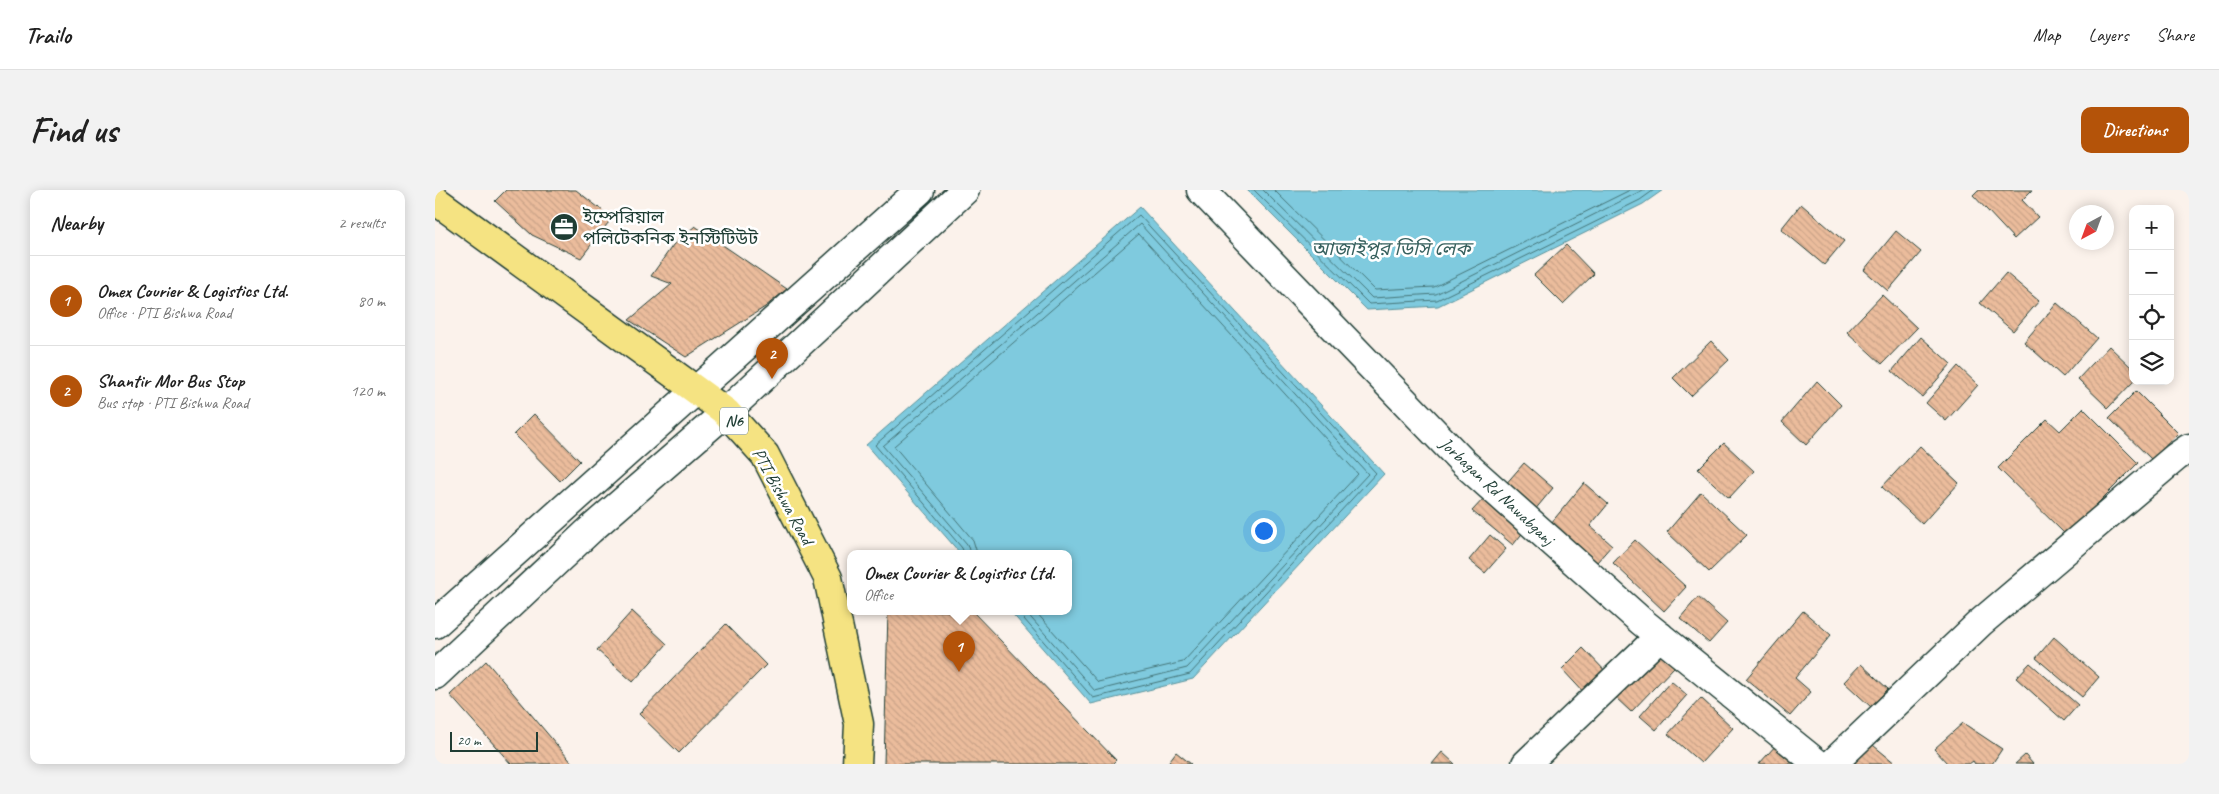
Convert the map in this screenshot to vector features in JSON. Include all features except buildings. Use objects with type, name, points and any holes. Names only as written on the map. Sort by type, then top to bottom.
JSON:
[{"type":"highway","name":"PTI Bishwa Road","points":[[435,200],[726,412],[765,456],[828,578],[859,724],[857,764]]},
{"type":"street","points":[[435,624],[920,190]]},
{"type":"street","points":[[435,675],[590,530],[726,412],[965,190]]},
{"type":"street","name":"Jorbagan Rd Nawabganj","points":[[1201,190],[1464,464],[1660,636],[1818,764]]},
{"type":"street","points":[[1832,764],[1981,623],[2175,457],[2189,448]]},
{"type":"street","points":[[1526,764],[1660,636]]},
{"type":"water","name":"আজাইপুর ডিসি লেক","points":[[1247,190],[1663,190],[1643,204],[1438,306],[1367,310]]},
{"type":"water","points":[[1140,207],[1384,474],[1193,679],[1091,704],[1013,615],[1072,615],[1072,550],[957,550],[866,445]]},
{"type":"place","name":"ইম্পেরিয়াল পলিটেকনিক ইনস্টিটিউট","points":[[564,227]]},
{"type":"place","name":"Shantir Mor Bus Stop","points":[[772,379]]},
{"type":"place","name":"Omex Courier & Logistics Ltd.","points":[[959,672]]}]
